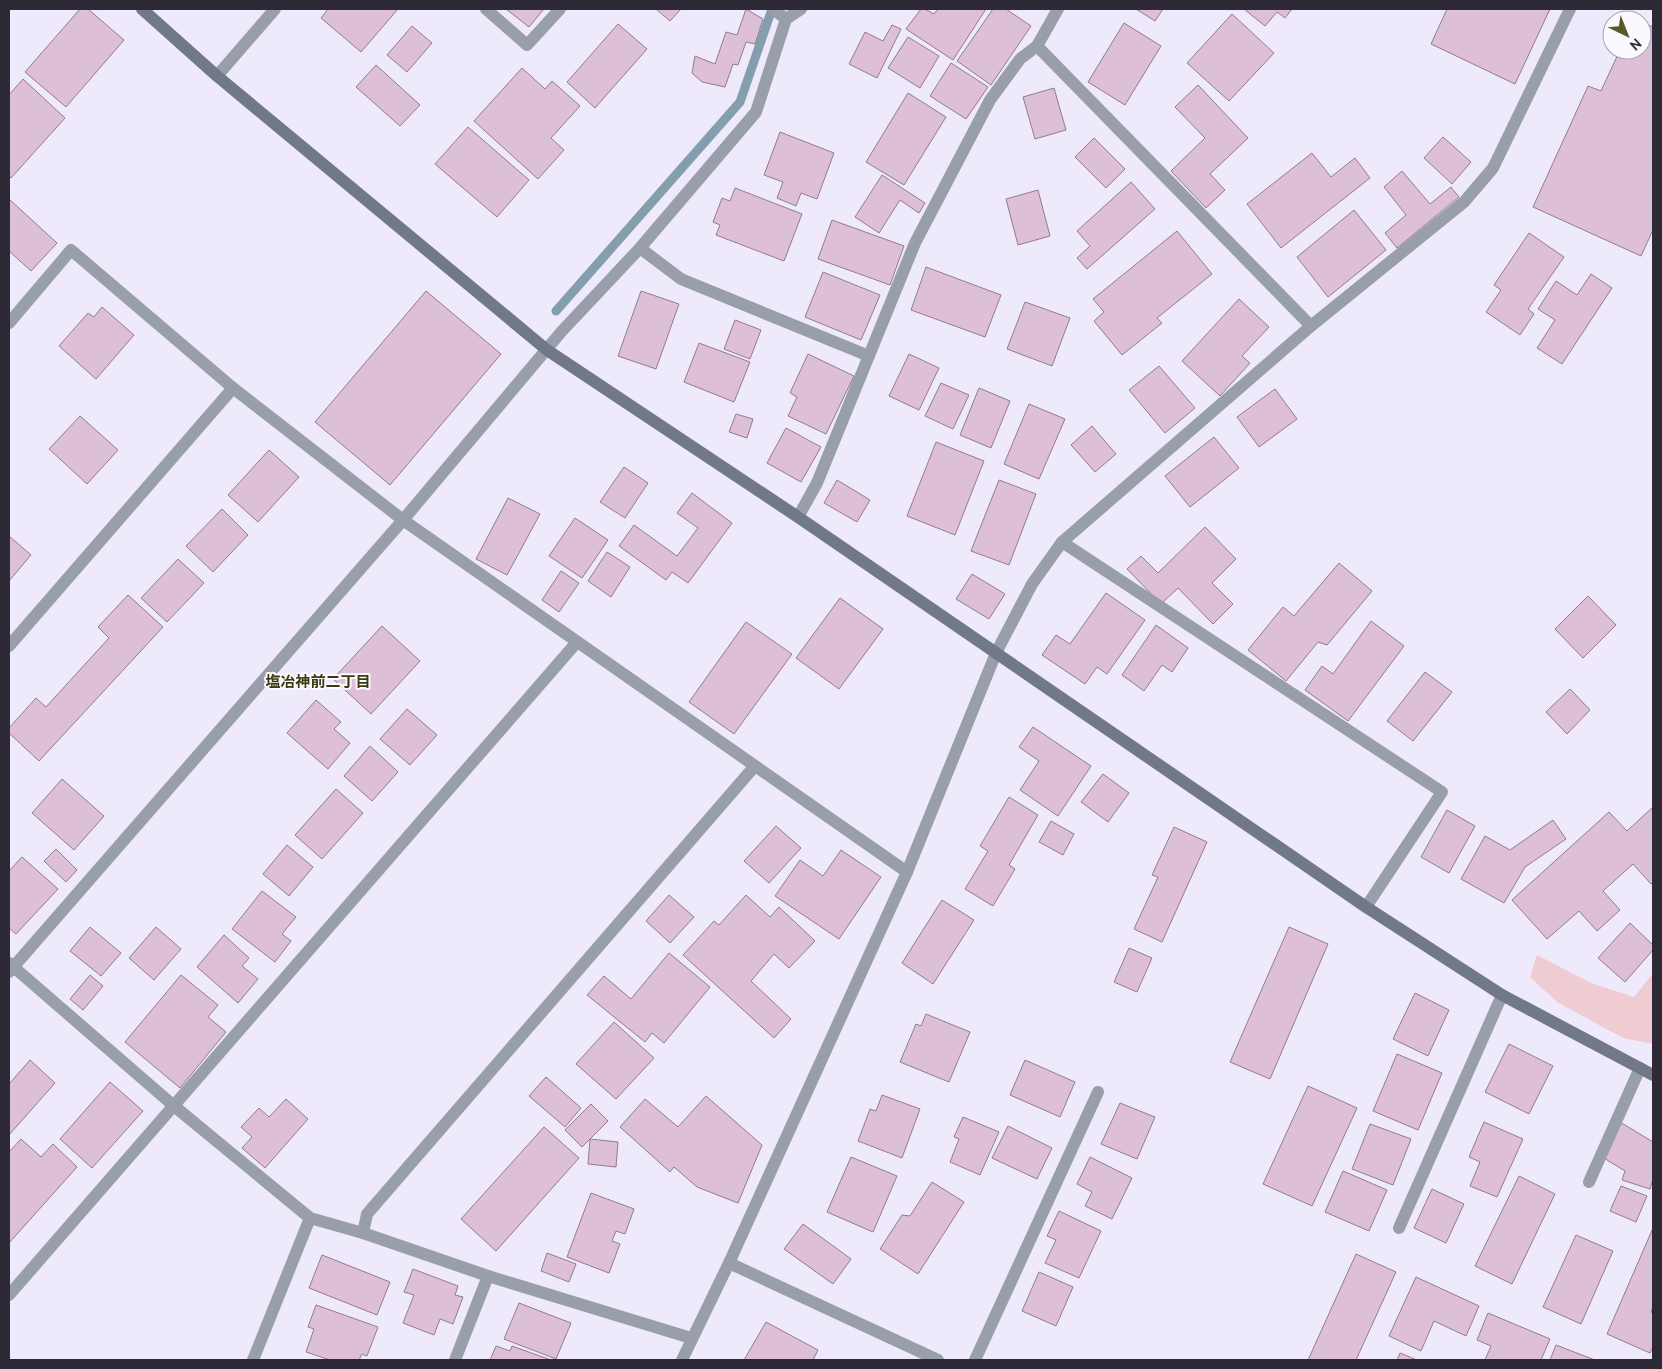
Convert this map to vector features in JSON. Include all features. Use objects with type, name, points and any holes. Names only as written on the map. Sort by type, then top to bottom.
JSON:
[{"type":"street","points":[[142,9],[217,76],[546,350],[798,517],[1366,907],[1502,995],[1653,1075]]},
{"type":"street","points":[[217,76],[276,9]]},
{"type":"street","points":[[486,9],[527,45],[560,9]]},
{"type":"street","points":[[773,9],[786,20]]},
{"type":"street","points":[[691,1338],[488,1276],[363,1233],[310,1218],[10,968],[403,520],[546,350],[640,248],[756,112],[786,20],[801,9]]},
{"type":"street","points":[[798,517],[817,483],[915,243],[990,100],[1020,60],[1037,46],[1058,9]]},
{"type":"street","points":[[682,1360],[729,1263],[907,872],[996,653],[1032,584],[1062,542],[1311,326],[1464,202],[1493,168],[1570,9]]},
{"type":"street","points":[[1037,46],[1311,326]]},
{"type":"street","points":[[640,248],[681,279],[869,356]]},
{"type":"street","points":[[9,323],[71,250],[233,388],[403,520],[754,767],[907,872]]},
{"type":"street","points":[[9,646],[233,388]]},
{"type":"street","points":[[1062,542],[1442,792],[1366,907]]},
{"type":"street","points":[[9,1295],[577,642]]},
{"type":"street","points":[[363,1233],[367,1214],[754,767]]},
{"type":"street","points":[[1399,1228],[1502,995]]},
{"type":"street","points":[[1589,1182],[1640,1068]]},
{"type":"street","points":[[976,1360],[1098,1092]]},
{"type":"street","points":[[253,1360],[310,1218]]},
{"type":"street","points":[[729,1263],[938,1360]]},
{"type":"street","points":[[455,1360],[488,1276]]},
{"type":"shaded area","points":[[1537,955],[1591,983],[1634,997],[1653,973],[1653,1044],[1623,1038],[1557,1002],[1530,977]]},
{"type":"building","points":[[80,9],[88,9],[124,40],[66,107],[25,72]]},
{"type":"building","points":[[328,9],[398,9],[361,52],[321,18]]},
{"type":"building","points":[[506,9],[544,9],[529,27]]},
{"type":"building","points":[[656,9],[681,9],[670,21]]},
{"type":"building","points":[[746,9],[763,19],[755,44],[746,42],[738,65],[733,64],[725,87],[702,82],[692,73],[695,56],[715,64],[726,32],[737,35]]},
{"type":"building","points":[[921,9],[934,14],[938,9],[986,9],[953,60],[906,29]]},
{"type":"building","points":[[993,9],[1006,9],[1031,26],[991,85],[957,61]]},
{"type":"building","points":[[1136,9],[1163,9],[1155,21]]},
{"type":"building","points":[[1244,9],[1292,9],[1285,18],[1277,12],[1265,26]]},
{"type":"building","points":[[1447,9],[1550,9],[1515,84],[1431,44]]},
{"type":"building","points":[[1232,14],[1274,53],[1229,101],[1187,63]]},
{"type":"building","points":[[1124,23],[1161,46],[1125,105],[1088,82]]},
{"type":"building","points":[[618,24],[647,49],[595,108],[567,82]]},
{"type":"building","points":[[892,25],[901,29],[877,78],[849,64],[865,32],[883,41]]},
{"type":"building","points":[[412,26],[432,43],[407,72],[387,55]]},
{"type":"building","points":[[1653,27],[1653,230],[1641,256],[1533,207],[1588,86],[1601,91],[1615,60],[1652,60]]},
{"type":"building","points":[[908,37],[939,56],[920,88],[888,68]]},
{"type":"building","points":[[951,63],[988,87],[966,119],[930,96]]},
{"type":"building","points":[[376,65],[420,105],[400,126],[356,87]]},
{"type":"building","points":[[522,68],[545,89],[552,81],[580,106],[551,138],[564,150],[538,179],[474,121]]},
{"type":"building","points":[[23,79],[65,118],[11,178],[9,176],[9,95]]},
{"type":"building","points":[[1198,85],[1248,138],[1210,174],[1225,190],[1206,208],[1171,171],[1205,138],[1175,107]]},
{"type":"building","points":[[1054,88],[1066,130],[1035,139],[1023,97]]},
{"type":"building","points":[[908,93],[946,117],[904,185],[866,162]]},
{"type":"building","points":[[468,127],[529,180],[497,217],[435,164]]},
{"type":"building","points":[[780,132],[834,153],[817,199],[801,193],[796,206],[777,198],[783,182],[764,175]]},
{"type":"building","points":[[1443,137],[1471,162],[1452,184],[1424,158]]},
{"type":"building","points":[[1094,138],[1125,169],[1106,188],[1075,157]]},
{"type":"building","points":[[1312,153],[1331,177],[1355,158],[1370,178],[1281,248],[1247,204]]},
{"type":"building","points":[[1402,171],[1430,204],[1451,187],[1459,197],[1397,248],[1385,233],[1406,215],[1384,187]]},
{"type":"building","points":[[882,175],[925,203],[919,213],[900,200],[879,233],[855,217]]},
{"type":"building","points":[[1131,182],[1155,209],[1087,269],[1077,258],[1090,246],[1077,231]]},
{"type":"building","points":[[735,188],[802,214],[784,261],[716,235],[720,225],[713,222],[722,198],[730,201]]},
{"type":"building","points":[[1038,190],[1050,236],[1018,245],[1006,199]]},
{"type":"building","points":[[9,199],[57,243],[31,271],[9,251]]},
{"type":"building","points":[[1354,210],[1386,250],[1328,297],[1297,257]]},
{"type":"building","points":[[832,220],[904,246],[890,285],[818,259]]},
{"type":"building","points":[[1177,231],[1212,274],[1157,318],[1162,323],[1122,355],[1094,321],[1104,312],[1093,299]]},
{"type":"building","points":[[1529,233],[1564,257],[1528,309],[1534,314],[1520,335],[1486,312],[1501,290],[1494,285]]},
{"type":"building","points":[[926,267],[1001,295],[985,337],[911,310]]},
{"type":"building","points":[[823,272],[880,295],[861,340],[805,317]]},
{"type":"building","points":[[1591,274],[1612,288],[1562,364],[1537,348],[1555,320],[1538,309],[1556,281],[1577,295]]},
{"type":"building","points":[[426,291],[501,354],[390,485],[315,422]]},
{"type":"building","points":[[641,291],[679,304],[656,369],[618,356]]},
{"type":"building","points":[[1239,299],[1269,327],[1242,356],[1250,363],[1220,396],[1182,361]]},
{"type":"building","points":[[1025,302],[1070,318],[1052,366],[1007,349]]},
{"type":"building","points":[[102,307],[134,335],[96,379],[59,346],[88,313],[94,317]]},
{"type":"building","points":[[735,320],[761,330],[750,359],[724,349]]},
{"type":"building","points":[[699,343],[750,362],[734,402],[684,382]]},
{"type":"building","points":[[808,354],[854,376],[826,434],[788,416],[797,397],[790,393]]},
{"type":"building","points":[[909,354],[939,368],[919,410],[889,396]]},
{"type":"building","points":[[1159,366],[1195,408],[1165,433],[1129,390]]},
{"type":"building","points":[[941,383],[969,395],[953,429],[925,416]]},
{"type":"building","points":[[979,388],[1010,401],[991,448],[960,435]]},
{"type":"building","points":[[1275,389],[1297,419],[1259,447],[1237,417]]},
{"type":"building","points":[[1029,404],[1065,419],[1039,479],[1004,464]]},
{"type":"building","points":[[736,414],[753,419],[747,438],[729,432]]},
{"type":"building","points":[[80,416],[118,450],[87,484],[49,449]]},
{"type":"building","points":[[1092,426],[1116,454],[1095,472],[1071,445]]},
{"type":"building","points":[[786,428],[821,447],[801,482],[767,463]]},
{"type":"building","points":[[1214,437],[1239,468],[1190,507],[1165,476]]},
{"type":"building","points":[[936,442],[984,461],[955,535],[907,516]]},
{"type":"building","points":[[269,450],[299,477],[258,522],[228,495]]},
{"type":"building","points":[[624,467],[648,483],[625,518],[600,502]]},
{"type":"building","points":[[837,480],[870,500],[857,522],[824,503]]},
{"type":"building","points":[[999,480],[1036,494],[1009,565],[971,551]]},
{"type":"building","points":[[692,493],[732,523],[688,583],[672,572],[666,580],[619,546],[634,525],[677,556],[698,528],[677,513]]},
{"type":"building","points":[[508,498],[540,514],[507,575],[476,559]]},
{"type":"building","points":[[222,509],[248,535],[213,572],[186,546]]},
{"type":"building","points":[[575,518],[608,540],[582,578],[549,556]]},
{"type":"building","points":[[1205,527],[1236,559],[1212,583],[1233,604],[1213,624],[1178,588],[1161,604],[1127,569],[1141,556],[1158,573]]},
{"type":"building","points":[[9,536],[31,555],[9,581]]},
{"type":"building","points":[[607,552],[630,567],[611,597],[588,581]]},
{"type":"building","points":[[178,559],[204,583],[167,622],[141,598]]},
{"type":"building","points":[[1339,563],[1372,591],[1327,645],[1318,642],[1286,681],[1248,650],[1283,607],[1294,616]]},
{"type":"building","points":[[561,571],[579,583],[559,612],[542,600]]},
{"type":"building","points":[[972,574],[1005,594],[989,619],[956,599]]},
{"type":"building","points":[[1106,593],[1145,620],[1107,674],[1097,667],[1085,684],[1042,655],[1056,635],[1070,644]]},
{"type":"building","points":[[128,595],[163,627],[39,761],[9,733],[9,728],[36,698],[46,707],[109,638],[98,627]]},
{"type":"building","points":[[1588,596],[1616,625],[1583,658],[1555,629]]},
{"type":"building","points":[[840,598],[883,629],[839,689],[796,658]]},
{"type":"building","points":[[1371,621],[1404,646],[1348,721],[1305,690],[1322,666],[1333,674]]},
{"type":"building","points":[[746,622],[792,654],[734,734],[689,702]]},
{"type":"building","points":[[1156,625],[1188,648],[1172,672],[1162,665],[1144,691],[1122,675]]},
{"type":"building","points":[[382,626],[420,661],[371,714],[333,679]]},
{"type":"building","points":[[1425,672],[1452,692],[1413,741],[1387,721]]},
{"type":"building","points":[[1570,689],[1590,710],[1567,734],[1546,712]]},
{"type":"building","points":[[316,700],[341,722],[334,729],[350,743],[328,769],[287,733]]},
{"type":"building","points":[[407,709],[437,735],[410,765],[380,739]]},
{"type":"building","points":[[1033,727],[1091,766],[1058,816],[1020,790],[1039,761],[1019,747]]},
{"type":"building","points":[[370,746],[398,772],[372,801],[344,776]]},
{"type":"building","points":[[1103,774],[1129,793],[1108,822],[1081,802]]},
{"type":"building","points":[[62,779],[104,816],[74,850],[32,813]]},
{"type":"building","points":[[336,789],[363,813],[322,859],[295,835]]},
{"type":"building","points":[[1009,797],[1038,815],[1009,865],[1015,869],[993,906],[965,889],[988,851],[980,846]]},
{"type":"building","points":[[1653,807],[1653,882],[1651,884],[1633,864],[1603,891],[1620,910],[1597,931],[1579,911],[1547,939],[1512,900],[1609,812],[1627,831]]},
{"type":"building","points":[[1447,810],[1475,826],[1449,873],[1421,857]]},
{"type":"building","points":[[1553,820],[1566,839],[1525,867],[1504,903],[1461,879],[1485,836],[1510,850]]},
{"type":"building","points":[[1051,821],[1074,834],[1063,855],[1039,842]]},
{"type":"building","points":[[776,826],[801,848],[769,883],[744,861]]},
{"type":"building","points":[[1174,827],[1207,842],[1162,942],[1134,929],[1158,877],[1152,875]]},
{"type":"building","points":[[287,845],[313,867],[289,896],[263,874]]},
{"type":"building","points":[[56,849],[77,870],[66,882],[44,861]]},
{"type":"building","points":[[841,850],[881,877],[839,939],[775,896],[800,860],[823,876]]},
{"type":"building","points":[[22,857],[58,889],[16,934],[9,928],[9,871]]},
{"type":"building","points":[[262,891],[296,917],[282,934],[291,941],[275,962],[232,929]]},
{"type":"building","points":[[669,895],[694,917],[670,943],[646,921]]},
{"type":"building","points":[[746,895],[770,917],[779,907],[815,941],[789,968],[774,954],[751,981],[791,1019],[774,1038],[683,955],[714,921],[719,925]]},
{"type":"building","points":[[942,900],[974,920],[933,984],[902,963]]},
{"type":"building","points":[[1630,923],[1653,945],[1653,950],[1625,982],[1598,958]]},
{"type":"building","points":[[90,927],[121,953],[101,976],[70,951]]},
{"type":"building","points":[[156,927],[181,949],[154,980],[129,958]]},
{"type":"building","points":[[1289,927],[1328,944],[1270,1079],[1230,1062]]},
{"type":"building","points":[[224,935],[249,958],[242,966],[258,979],[238,1003],[197,967]]},
{"type":"building","points":[[1129,948],[1152,958],[1137,992],[1114,982]]},
{"type":"building","points":[[669,953],[710,987],[664,1043],[652,1033],[645,1042],[587,995],[604,976],[631,999]]},
{"type":"building","points":[[90,975],[103,986],[83,1010],[70,999]]},
{"type":"building","points":[[181,975],[218,1005],[208,1017],[226,1032],[180,1088],[125,1042]]},
{"type":"building","points":[[1415,993],[1449,1010],[1428,1056],[1393,1039]]},
{"type":"building","points":[[926,1014],[970,1032],[949,1082],[900,1062],[916,1024],[921,1026]]},
{"type":"building","points":[[614,1022],[654,1058],[616,1099],[576,1064]]},
{"type":"building","points":[[1509,1044],[1553,1066],[1529,1114],[1485,1092]]},
{"type":"building","points":[[1397,1054],[1442,1073],[1418,1130],[1373,1111]]},
{"type":"building","points":[[30,1060],[55,1083],[9,1135],[9,1084]]},
{"type":"building","points":[[1025,1060],[1075,1082],[1060,1117],[1010,1095]]},
{"type":"building","points":[[546,1077],[581,1108],[565,1127],[529,1096]]},
{"type":"building","points":[[110,1082],[143,1111],[92,1168],[60,1139]]},
{"type":"building","points":[[1308,1086],[1357,1108],[1312,1206],[1263,1184]]},
{"type":"building","points":[[882,1095],[920,1109],[902,1158],[858,1141],[870,1109],[876,1111]]},
{"type":"building","points":[[706,1096],[762,1145],[738,1203],[697,1187],[674,1167],[670,1172],[620,1127],[645,1099],[678,1127]]},
{"type":"building","points":[[286,1099],[308,1119],[265,1168],[242,1148],[252,1137],[241,1127],[259,1108],[269,1117]]},
{"type":"building","points":[[1120,1103],[1155,1117],[1137,1159],[1101,1144]]},
{"type":"building","points":[[591,1104],[608,1121],[582,1147],[565,1130]]},
{"type":"building","points":[[963,1117],[999,1132],[980,1175],[950,1162],[959,1139],[954,1137]]},
{"type":"building","points":[[1484,1122],[1523,1139],[1497,1197],[1470,1186],[1480,1162],[1469,1157]]},
{"type":"building","points":[[1620,1122],[1653,1142],[1653,1179],[1650,1189],[1622,1180],[1625,1171],[1599,1155]]},
{"type":"building","points":[[1370,1124],[1411,1139],[1393,1185],[1352,1169]]},
{"type":"building","points":[[1008,1126],[1052,1148],[1037,1179],[992,1158]]},
{"type":"building","points":[[544,1127],[579,1158],[496,1251],[461,1219]]},
{"type":"building","points":[[21,1139],[41,1157],[53,1144],[77,1167],[9,1243],[9,1152]]},
{"type":"building","points":[[590,1139],[618,1142],[616,1167],[588,1164]]},
{"type":"building","points":[[851,1157],[897,1176],[873,1232],[827,1212]]},
{"type":"building","points":[[1090,1157],[1132,1178],[1112,1219],[1085,1206],[1092,1192],[1077,1184]]},
{"type":"building","points":[[1343,1171],[1387,1190],[1369,1231],[1325,1212]]},
{"type":"building","points":[[1519,1176],[1555,1194],[1512,1284],[1475,1266]]},
{"type":"building","points":[[932,1182],[964,1202],[918,1274],[880,1249],[902,1215],[910,1216]]},
{"type":"building","points":[[1621,1186],[1647,1196],[1636,1222],[1610,1211]]},
{"type":"building","points":[[1432,1189],[1464,1204],[1446,1243],[1414,1228]]},
{"type":"building","points":[[591,1193],[634,1209],[625,1234],[616,1231],[612,1241],[620,1244],[609,1273],[567,1257]]},
{"type":"building","points":[[1059,1211],[1101,1231],[1079,1278],[1045,1263],[1056,1240],[1047,1236]]},
{"type":"building","points":[[803,1224],[851,1259],[833,1284],[784,1249]]},
{"type":"building","points":[[1653,1228],[1653,1306],[1651,1312],[1653,1313],[1653,1347],[1650,1353],[1607,1334]]},
{"type":"building","points":[[1576,1235],[1613,1251],[1581,1324],[1543,1307]]},
{"type":"building","points":[[547,1253],[576,1264],[569,1282],[541,1271]]},
{"type":"building","points":[[1356,1254],[1396,1272],[1356,1360],[1308,1360]]},
{"type":"building","points":[[322,1255],[390,1282],[377,1315],[309,1288]]},
{"type":"building","points":[[413,1269],[458,1286],[455,1295],[463,1297],[453,1324],[440,1319],[434,1335],[403,1323],[414,1295],[404,1292]]},
{"type":"building","points":[[1039,1272],[1073,1287],[1056,1326],[1022,1311]]},
{"type":"building","points":[[1416,1277],[1479,1306],[1466,1336],[1434,1321],[1421,1351],[1389,1336]]},
{"type":"building","points":[[519,1303],[571,1323],[556,1359],[504,1339]]},
{"type":"building","points":[[316,1305],[378,1327],[367,1356],[362,1354],[359,1360],[330,1360],[306,1352],[314,1329],[308,1327]]},
{"type":"building","points":[[1488,1313],[1550,1339],[1541,1360],[1485,1360],[1491,1346],[1477,1340]]},
{"type":"building","points":[[766,1322],[818,1350],[813,1360],[744,1360]]},
{"type":"building","points":[[1556,1345],[1595,1360],[1550,1360]]},
{"type":"building","points":[[496,1346],[510,1351],[512,1346],[551,1360],[490,1360]]},
{"type":"building","points":[[1400,1353],[1417,1360],[1397,1360]]},
{"type":"waterway","points":[[556,311],[740,102],[772,9]]},
{"type":"district","name":"塩冶神前二丁目","points":[[318,682]]}]
